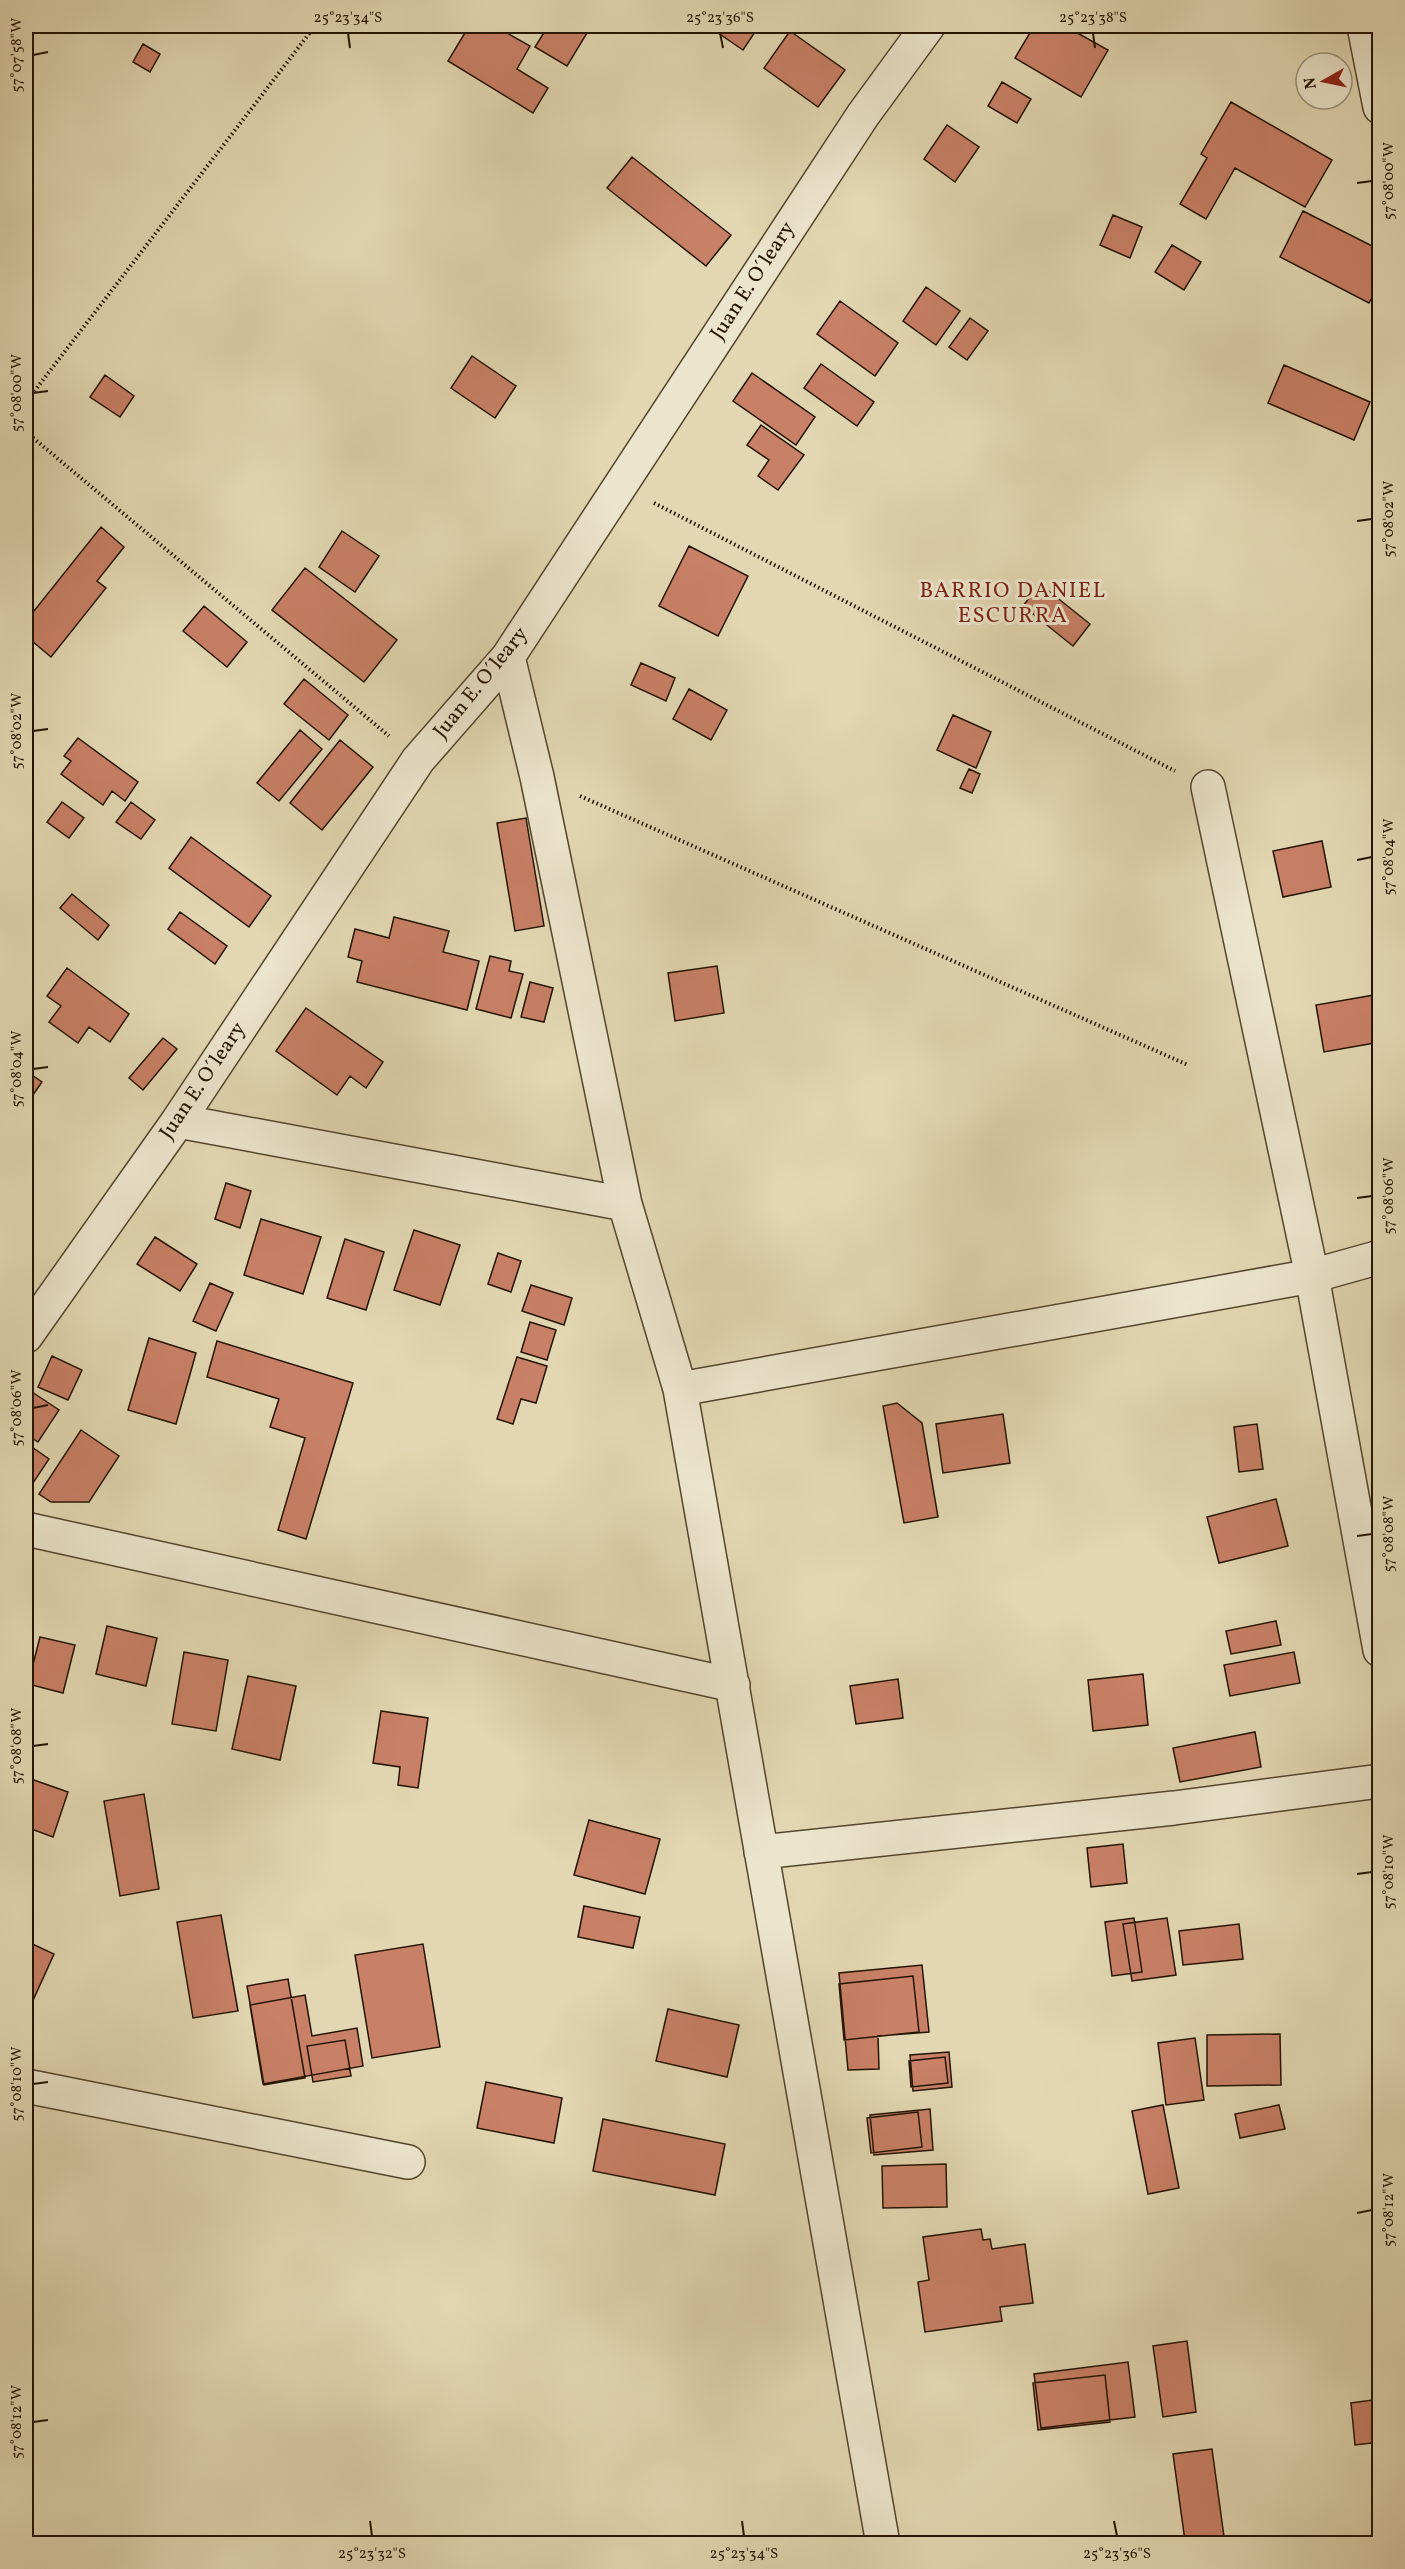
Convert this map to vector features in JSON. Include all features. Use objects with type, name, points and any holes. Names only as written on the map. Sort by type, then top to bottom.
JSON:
[{"type":"street","name":"Juan E. O´leary","points":[[26,1336],[178,1120],[418,760],[508,657],[863,115],[928,26]]},
{"type":"street","points":[[1364,26],[1380,107]]},
{"type":"street","points":[[508,657],[537,777],[625,1204],[680,1389],[883,2544]]},
{"type":"street","points":[[1208,788],[1312,1276],[1380,1650]]},
{"type":"street","points":[[178,1120],[625,1204]]},
{"type":"street","points":[[680,1389],[1312,1276],[1380,1257]]},
{"type":"street","points":[[26,1529],[733,1685]]},
{"type":"street","points":[[761,1852],[1174,1808],[1380,1781]]},
{"type":"street","points":[[26,2086],[408,2162]]},
{"type":"path","points":[[26,402],[315,26]]},
{"type":"path","points":[[26,432],[418,760]]},
{"type":"path","points":[[619,485],[1208,788]]},
{"type":"path","points":[[537,777],[1188,1065]]},
{"type":"building","points":[[469,26],[512,26],[507,33],[530,46],[517,69],[548,88],[533,113],[448,61]]},
{"type":"building","points":[[548,26],[574,26],[587,33],[567,66],[535,47]]},
{"type":"building","points":[[708,26],[759,26],[743,50]]},
{"type":"building","points":[[1034,26],[1065,26],[1108,50],[1081,97],[1015,58]]},
{"type":"building","points":[[790,31],[845,70],[818,107],[764,68]]},
{"type":"building","points":[[143,44],[160,54],[150,72],[133,62]]},
{"type":"building","points":[[1002,82],[1031,99],[1017,123],[988,106]]},
{"type":"building","points":[[1231,102],[1332,160],[1305,207],[1235,168],[1206,219],[1180,204],[1207,158],[1201,154]]},
{"type":"building","points":[[947,125],[979,147],[955,182],[924,159]]},
{"type":"building","points":[[632,157],[731,235],[706,266],[607,188]]},
{"type":"building","points":[[1303,211],[1380,250],[1380,283],[1369,303],[1280,257]]},
{"type":"building","points":[[1113,215],[1142,227],[1130,258],[1100,245]]},
{"type":"building","points":[[1172,245],[1201,262],[1184,290],[1155,272]]},
{"type":"building","points":[[926,287],[960,311],[936,345],[903,321]]},
{"type":"building","points":[[840,301],[898,343],[875,376],[817,334]]},
{"type":"building","points":[[970,318],[988,331],[967,360],[949,347]]},
{"type":"building","points":[[472,356],[516,386],[495,418],[451,388]]},
{"type":"building","points":[[821,364],[874,402],[857,426],[804,388]]},
{"type":"building","points":[[1284,365],[1370,402],[1354,440],[1268,403]]},
{"type":"building","points":[[752,373],[815,417],[796,445],[733,401]]},
{"type":"building","points":[[105,375],[134,396],[120,417],[90,397]]},
{"type":"building","points":[[761,425],[804,455],[778,490],[758,476],[769,460],[747,445]]},
{"type":"building","points":[[101,527],[124,547],[97,581],[106,588],[51,657],[26,636],[26,621]]},
{"type":"building","points":[[342,531],[379,556],[355,592],[319,567]]},
{"type":"building","points":[[689,546],[748,576],[718,636],[659,606]]},
{"type":"building","points":[[305,568],[397,640],[364,682],[272,610]]},
{"type":"building","points":[[1040,584],[1090,624],[1073,646],[1023,606]]},
{"type":"building","points":[[204,606],[247,642],[227,667],[183,631]]},
{"type":"building","points":[[641,663],[675,678],[666,701],[631,685]]},
{"type":"building","points":[[304,679],[348,715],[329,740],[284,704]]},
{"type":"building","points":[[689,689],[727,710],[711,740],[673,719]]},
{"type":"building","points":[[953,715],[991,732],[976,768],[937,750]]},
{"type":"building","points":[[300,730],[322,749],[279,801],[257,783]]},
{"type":"building","points":[[78,738],[138,782],[125,801],[112,791],[103,805],[61,774],[71,761],[64,756]]},
{"type":"building","points":[[340,740],[373,767],[322,830],[290,803]]},
{"type":"building","points":[[969,769],[980,774],[972,793],[960,788]]},
{"type":"building","points":[[62,802],[84,818],[69,838],[47,822]]},
{"type":"building","points":[[131,802],[155,820],[141,839],[116,822]]},
{"type":"building","points":[[526,818],[544,926],[515,931],[497,823]]},
{"type":"building","points":[[191,837],[271,896],[249,927],[169,868]]},
{"type":"building","points":[[1322,841],[1331,887],[1283,897],[1273,851]]},
{"type":"building","points":[[72,894],[109,925],[98,940],[60,908]]},
{"type":"building","points":[[180,912],[227,946],[215,964],[168,929]]},
{"type":"building","points":[[394,917],[449,931],[443,952],[479,961],[467,1010],[357,982],[362,961],[348,957],[355,929],[389,938]]},
{"type":"building","points":[[490,956],[511,961],[509,971],[523,974],[511,1018],[476,1009]]},
{"type":"building","points":[[717,966],[724,1013],[675,1021],[668,973]]},
{"type":"building","points":[[67,968],[129,1014],[110,1042],[89,1027],[78,1043],[49,1022],[61,1006],[47,996]]},
{"type":"building","points":[[530,982],[553,988],[544,1022],[521,1017]]},
{"type":"building","points":[[1380,994],[1380,1042],[1324,1052],[1316,1005]]},
{"type":"building","points":[[306,1008],[383,1062],[366,1088],[350,1076],[337,1095],[276,1051]]},
{"type":"building","points":[[163,1038],[177,1049],[143,1090],[129,1078]]},
{"type":"building","points":[[26,1071],[42,1082],[26,1105]]},
{"type":"building","points":[[226,1183],[251,1191],[240,1228],[215,1219]]},
{"type":"building","points":[[261,1219],[321,1237],[303,1294],[244,1275]]},
{"type":"building","points":[[414,1230],[460,1245],[440,1305],[394,1290]]},
{"type":"building","points":[[155,1237],[197,1264],[180,1291],[137,1264]]},
{"type":"building","points":[[345,1239],[384,1252],[366,1310],[327,1298]]},
{"type":"building","points":[[498,1253],[521,1261],[511,1292],[488,1284]]},
{"type":"building","points":[[210,1283],[233,1293],[216,1331],[193,1321]]},
{"type":"building","points":[[531,1285],[572,1298],[564,1325],[522,1311]]},
{"type":"building","points":[[530,1322],[556,1330],[547,1360],[521,1352]]},
{"type":"building","points":[[149,1338],[196,1353],[176,1424],[128,1410]]},
{"type":"building","points":[[217,1341],[353,1383],[306,1539],[278,1530],[305,1438],[270,1427],[279,1399],[207,1377]]},
{"type":"building","points":[[52,1356],[82,1370],[68,1400],[38,1387]]},
{"type":"building","points":[[517,1357],[547,1366],[536,1403],[521,1399],[513,1424],[497,1419]]},
{"type":"building","points":[[32,1392],[59,1410],[38,1442],[26,1434],[26,1402]]},
{"type":"building","points":[[897,1403],[922,1423],[938,1517],[904,1523],[883,1406]]},
{"type":"building","points":[[1003,1414],[1010,1463],[943,1473],[936,1424]]},
{"type":"building","points":[[1257,1424],[1263,1469],[1239,1472],[1234,1427]]},
{"type":"building","points":[[81,1430],[119,1456],[89,1502],[51,1502],[39,1494]]},
{"type":"building","points":[[26,1443],[49,1459],[33,1483],[26,1477]]},
{"type":"building","points":[[1276,1499],[1288,1546],[1219,1563],[1207,1517]]},
{"type":"building","points":[[1276,1621],[1281,1645],[1231,1654],[1226,1631]]},
{"type":"building","points":[[107,1626],[157,1638],[146,1686],[96,1674]]},
{"type":"building","points":[[40,1637],[75,1645],[63,1693],[28,1684]]},
{"type":"building","points":[[184,1652],[228,1660],[216,1731],[172,1724]]},
{"type":"building","points":[[1294,1652],[1300,1683],[1230,1696],[1224,1665]]},
{"type":"building","points":[[1143,1674],[1148,1725],[1093,1731],[1088,1680]]},
{"type":"building","points":[[248,1676],[296,1686],[280,1760],[232,1749]]},
{"type":"building","points":[[898,1679],[903,1718],[856,1724],[850,1686]]},
{"type":"building","points":[[381,1711],[428,1718],[418,1788],[398,1785],[400,1767],[373,1763]]},
{"type":"building","points":[[1255,1732],[1261,1767],[1180,1782],[1173,1748]]},
{"type":"building","points":[[31,1779],[68,1792],[53,1837],[26,1827],[26,1795]]},
{"type":"building","points":[[144,1794],[159,1889],[120,1896],[104,1801]]},
{"type":"building","points":[[589,1820],[660,1839],[645,1894],[574,1875]]},
{"type":"building","points":[[1123,1844],[1127,1883],[1091,1887],[1087,1848]]},
{"type":"building","points":[[584,1906],[640,1917],[633,1948],[578,1937]]},
{"type":"building","points":[[221,1915],[238,2011],[193,2018],[177,1922]]},
{"type":"building","points":[[1134,1918],[1142,1972],[1112,1976],[1105,1922]]},
{"type":"building","points":[[1167,1918],[1176,1975],[1132,1981],[1123,1924]]},
{"type":"building","points":[[1239,1924],[1243,1959],[1183,1965],[1179,1931]]},
{"type":"building","points":[[26,1941],[54,1954],[30,2007],[26,2005]]},
{"type":"building","points":[[423,1944],[440,2047],[372,2058],[355,1955]]},
{"type":"building","points":[[922,1965],[929,2032],[878,2036],[879,2069],[848,2070],[839,1973]]},
{"type":"building","points":[[913,1976],[919,2032],[844,2040],[839,1984]]},
{"type":"building","points":[[288,1979],[305,2078],[264,2085],[247,1986]]},
{"type":"building","points":[[305,1995],[312,2036],[357,2028],[363,2066],[263,2084],[250,2005]]},
{"type":"building","points":[[668,2009],[739,2025],[727,2077],[656,2061]]},
{"type":"building","points":[[1280,2034],[1281,2085],[1207,2086],[1207,2035]]},
{"type":"building","points":[[1195,2038],[1204,2100],[1166,2105],[1158,2043]]},
{"type":"building","points":[[345,2040],[351,2076],[313,2082],[307,2046]]},
{"type":"building","points":[[949,2052],[952,2087],[913,2091],[910,2055]]},
{"type":"building","points":[[945,2057],[948,2083],[911,2087],[909,2061]]},
{"type":"building","points":[[486,2082],[562,2098],[554,2143],[477,2128]]},
{"type":"building","points":[[1163,2105],[1179,2188],[1148,2194],[1132,2111]]},
{"type":"building","points":[[1279,2105],[1285,2129],[1240,2138],[1235,2114]]},
{"type":"building","points":[[930,2109],[933,2150],[874,2155],[870,2115]]},
{"type":"building","points":[[918,2112],[922,2147],[871,2153],[867,2118]]},
{"type":"building","points":[[603,2119],[725,2144],[715,2195],[593,2171]]},
{"type":"building","points":[[946,2164],[947,2207],[883,2208],[882,2166]]},
{"type":"building","points":[[981,2229],[983,2240],[990,2239],[992,2249],[1025,2244],[1033,2303],[1000,2307],[1002,2321],[925,2332],[918,2282],[929,2280],[923,2237]]},
{"type":"building","points":[[1187,2341],[1196,2412],[1163,2417],[1153,2346]]},
{"type":"building","points":[[1128,2362],[1135,2417],[1041,2428],[1034,2374]]},
{"type":"building","points":[[1105,2375],[1110,2422],[1038,2430],[1033,2383]]},
{"type":"building","points":[[1380,2399],[1380,2442],[1355,2445],[1351,2403]]},
{"type":"building","points":[[1212,2449],[1225,2544],[1172,2544],[1185,2541],[1173,2454]]},
{"type":"district","name":"BARRIO DANIEL ESCURRA","points":[[1013,604]]}]
